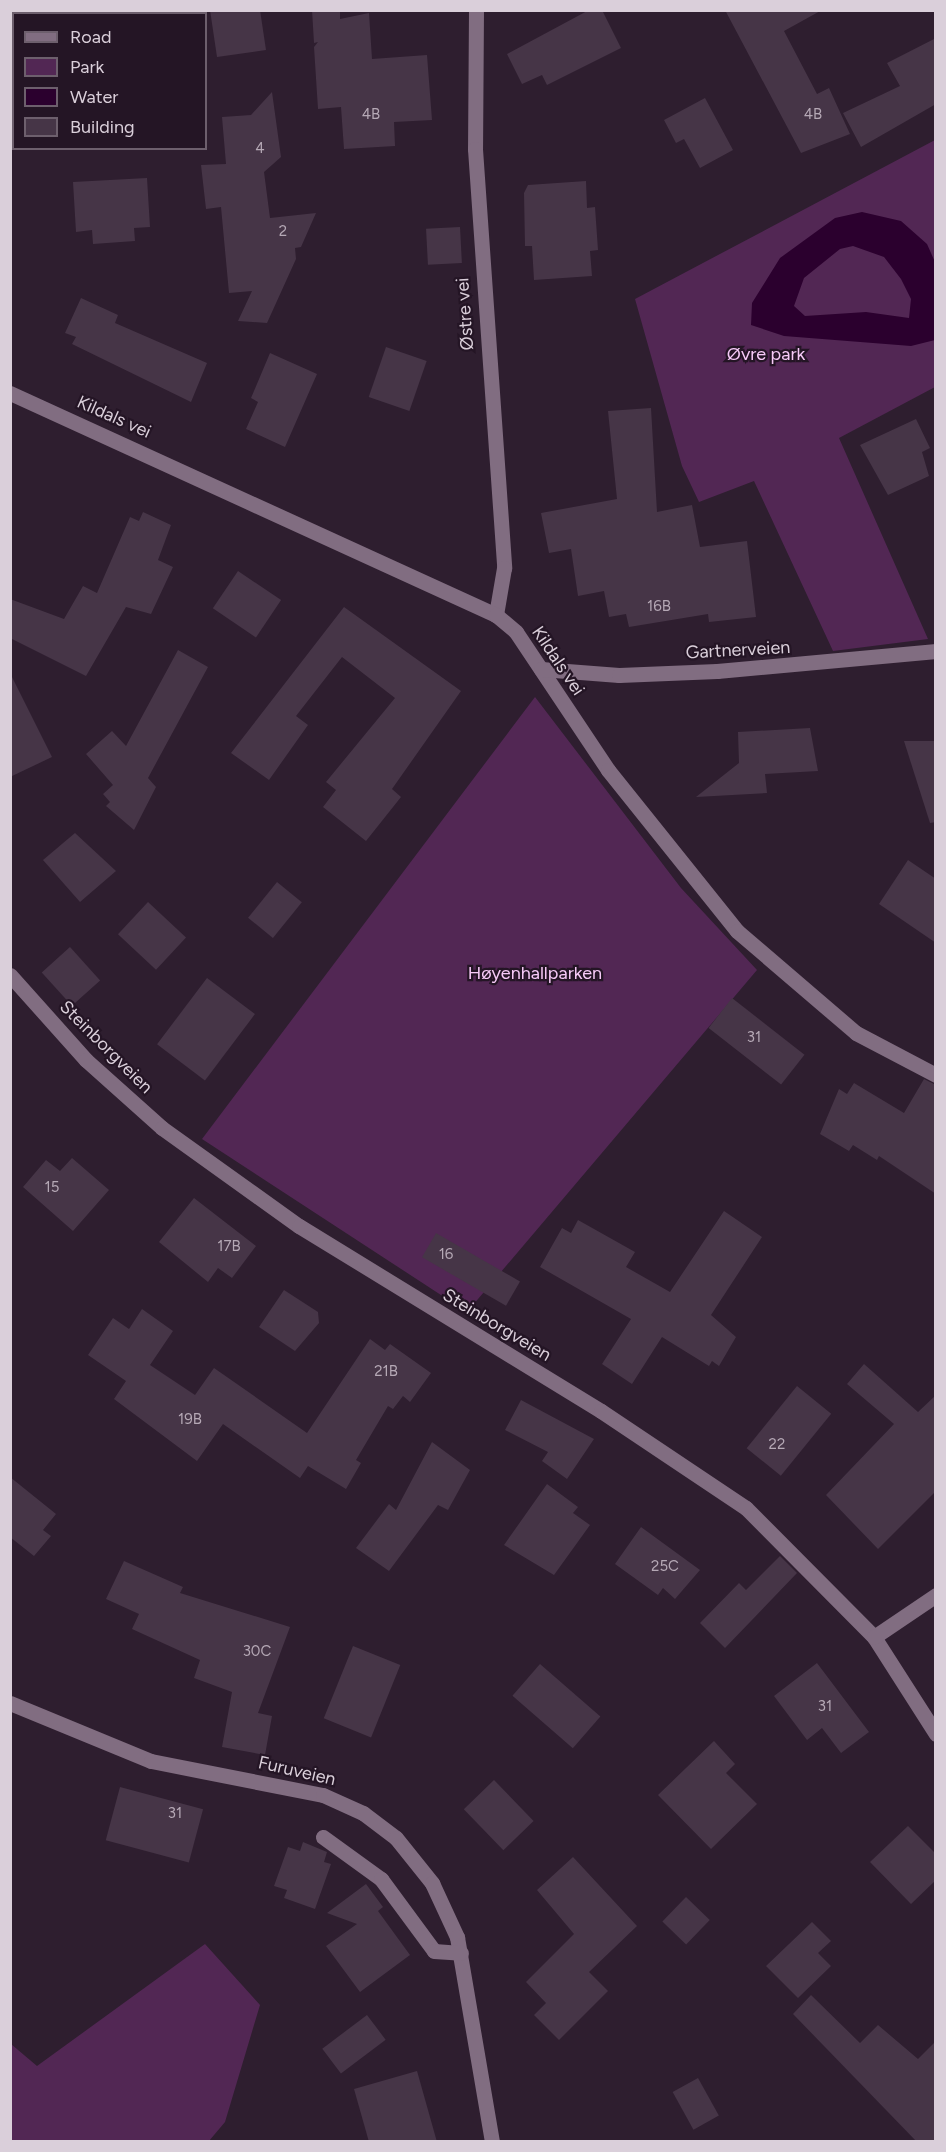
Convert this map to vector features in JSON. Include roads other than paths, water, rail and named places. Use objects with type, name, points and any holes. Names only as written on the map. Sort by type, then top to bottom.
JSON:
[{"type":"street","name":"Østre vei","points":[[476,10],[475,149],[504,568],[496,615]]},
{"type":"street","name":"Kildals vei","points":[[10,393],[496,615],[541,669],[608,770],[737,931],[856,1033],[936,1076]]},
{"type":"street","name":"Gartnerveien","points":[[541,669],[619,675],[717,671],[845,663],[936,651]]},
{"type":"street","name":"Steinborgveien","points":[[10,975],[86,1060],[162,1128],[298,1226],[601,1411],[737,1502],[804,1563],[874,1637],[936,1734]]},
{"type":"street","points":[[874,1637],[936,1595]]},
{"type":"street","name":"Furuveien","points":[[10,1703],[151,1761],[323,1795],[363,1813],[396,1838],[426,1876],[447,1911],[461,1953],[492,2142]]},
{"type":"street","points":[[323,1837],[381,1879],[434,1951],[461,1953]]},
{"type":"water","points":[[862,212],[901,221],[927,244],[935,262],[935,340],[911,346],[784,336],[751,325],[752,303],[780,258],[835,218]],"holes":[[[853,246],[884,257],[901,279],[911,299],[909,318],[866,312],[805,316],[794,306],[804,278],[840,249]]]},
{"type":"park label","name":"Øvre park","points":[[766,354]]},
{"type":"park label","name":"Høyenhallparken","points":[[535,973]]}]
